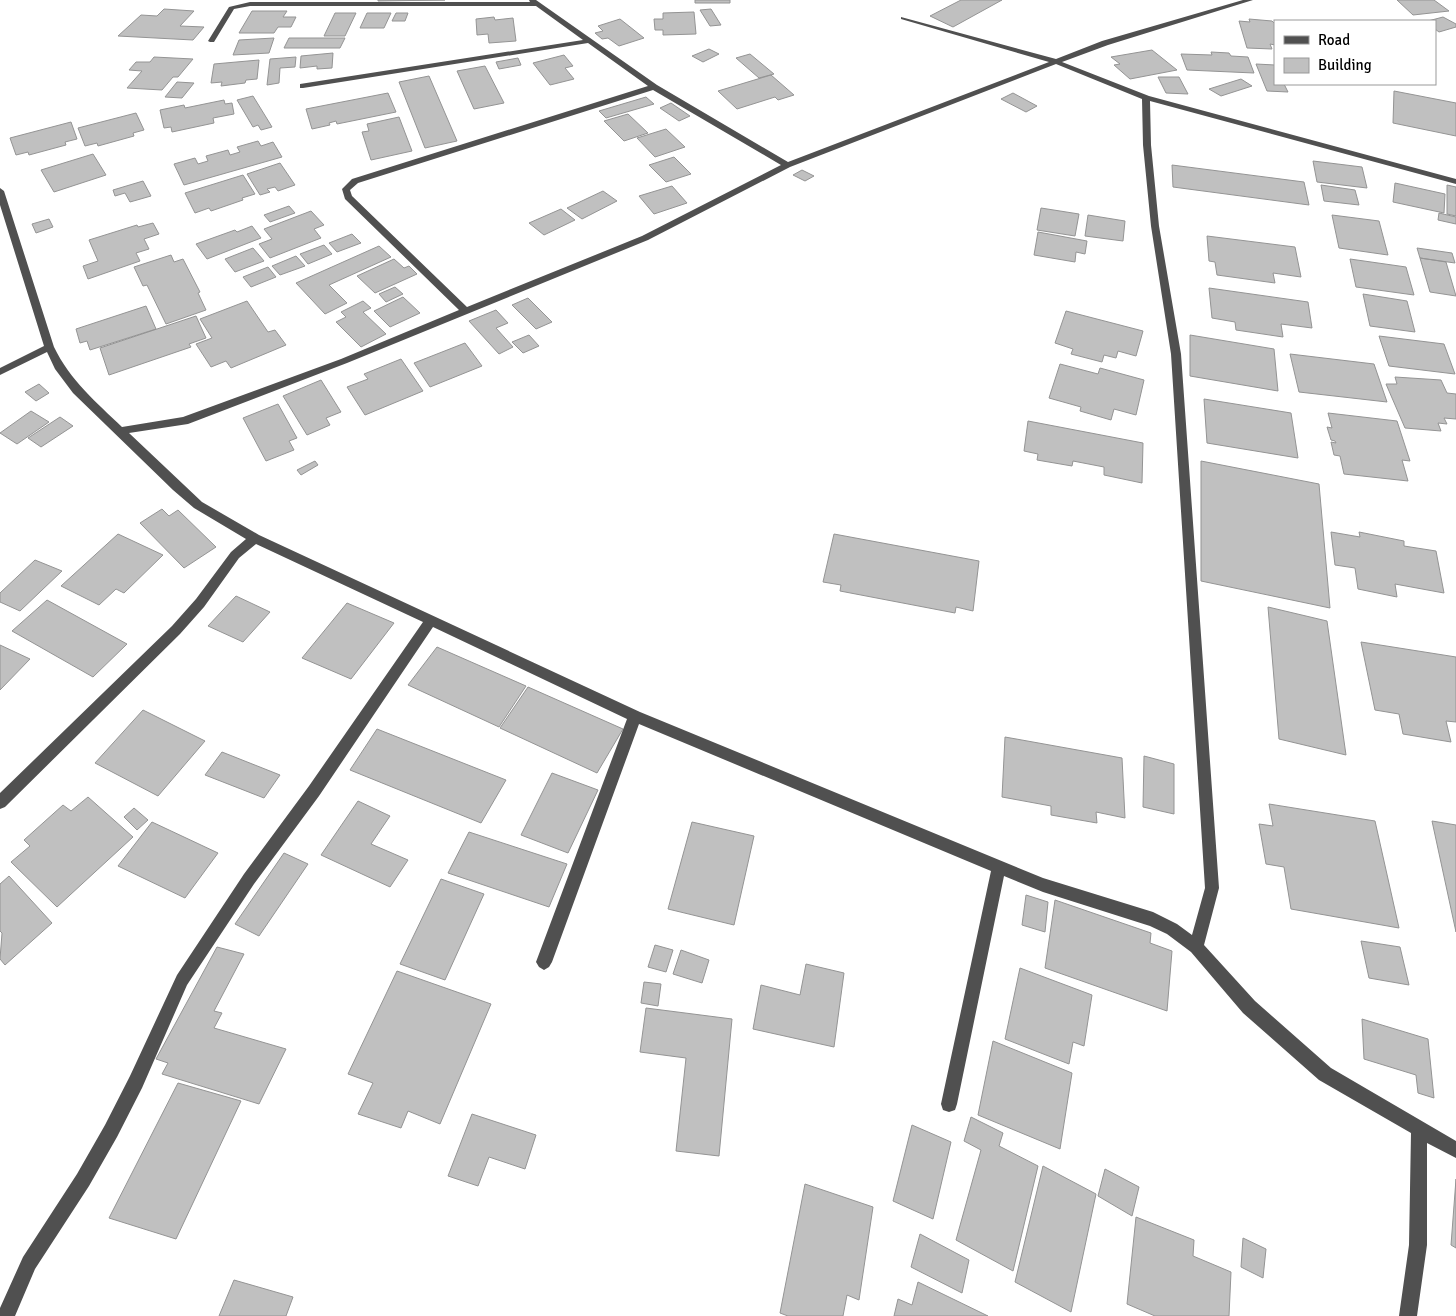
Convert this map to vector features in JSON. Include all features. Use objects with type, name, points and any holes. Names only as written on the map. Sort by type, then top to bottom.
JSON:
[{"type":"street","points":[[120,431],[184,421],[344,361],[646,238],[787,165],[1054,61],[1105,43],[1250,0]]},
{"type":"street","points":[[212,41],[231,8],[250,4],[534,2],[654,87],[787,165]]},
{"type":"street","points":[[902,18],[1054,61],[1146,98],[1456,182]]},
{"type":"street","points":[[303,86],[587,40]]},
{"type":"street","points":[[466,312],[348,197],[346,189],[349,185],[355,181],[654,87]]},
{"type":"street","points":[[1146,98],[1147,145],[1155,226],[1176,354],[1212,888],[1196,947]]},
{"type":"street","points":[[0,191],[48,347],[60,368],[77,390],[198,505],[255,538],[635,716],[1043,885],[1153,919],[1172,928],[1196,947],[1249,1007],[1325,1074],[1456,1150]]},
{"type":"street","points":[[0,372],[48,347]]},
{"type":"street","points":[[0,802],[176,630],[200,603],[235,555],[255,538]]},
{"type":"street","points":[[6,1316],[29,1263],[83,1180],[111,1132],[182,980],[249,879],[314,791],[431,621]]},
{"type":"street","points":[[544,962],[635,716]]},
{"type":"street","points":[[949,1104],[999,867]]},
{"type":"street","points":[[1408,1316],[1418,1245],[1419,1129]]},
{"type":"building","points":[[378,0],[445,0],[378,1]]},
{"type":"building","points":[[695,0],[730,0],[730,3],[695,3]]},
{"type":"building","points":[[961,0],[1002,0],[953,27],[930,16]]},
{"type":"building","points":[[1397,0],[1434,0],[1449,11],[1413,15]]},
{"type":"building","points":[[164,9],[194,11],[180,26],[204,27],[193,40],[118,36],[141,15],[157,16]]},
{"type":"building","points":[[711,9],[721,25],[710,26],[700,10]]},
{"type":"building","points":[[252,11],[287,11],[283,17],[296,17],[291,27],[278,27],[274,33],[239,33]]},
{"type":"building","points":[[694,12],[696,34],[663,35],[663,30],[655,30],[654,19],[663,19],[663,13]]},
{"type":"building","points":[[335,13],[356,13],[345,36],[324,36]]},
{"type":"building","points":[[367,13],[391,13],[384,28],[360,28]]},
{"type":"building","points":[[396,13],[408,13],[405,21],[392,21]]},
{"type":"building","points":[[494,17],[495,20],[513,18],[516,41],[489,43],[488,34],[477,35],[476,19]]},
{"type":"building","points":[[1443,17],[1456,24],[1456,27],[1439,32],[1436,30],[1436,20],[1432,20]]},
{"type":"building","points":[[620,19],[644,38],[619,46],[608,38],[602,39],[595,33],[603,31],[598,26]]},
{"type":"building","points":[[1249,19],[1272,21],[1274,23],[1274,45],[1270,44],[1272,49],[1247,48],[1239,21],[1250,22]]},
{"type":"building","points":[[274,38],[269,53],[233,55],[239,40]]},
{"type":"building","points":[[289,38],[345,38],[340,48],[284,48]]},
{"type":"building","points":[[709,49],[719,54],[703,62],[692,56]]},
{"type":"building","points":[[1152,50],[1177,70],[1130,79],[1114,65],[1120,64],[1111,57]]},
{"type":"building","points":[[1211,52],[1248,57],[1254,73],[1187,70],[1181,54],[1212,55]]},
{"type":"building","points":[[333,53],[332,68],[317,69],[317,66],[300,68],[301,56]]},
{"type":"building","points":[[750,54],[774,74],[759,78],[736,58]]},
{"type":"building","points":[[564,55],[573,66],[565,68],[574,79],[550,85],[533,63]]},
{"type":"building","points":[[154,57],[193,59],[178,77],[173,77],[162,90],[127,88],[142,71],[129,70],[136,62],[150,62]]},
{"type":"building","points":[[296,57],[295,67],[280,68],[279,83],[267,85],[270,59]]},
{"type":"building","points":[[518,58],[521,65],[499,69],[496,62]]},
{"type":"building","points":[[259,60],[257,79],[246,80],[245,83],[221,86],[222,82],[211,83],[214,64]]},
{"type":"building","points":[[1256,64],[1274,65],[1274,85],[1284,85],[1288,92],[1267,91]]},
{"type":"building","points":[[485,66],[504,103],[474,109],[457,71]]},
{"type":"building","points":[[771,75],[794,95],[778,100],[775,97],[737,109],[718,91]]},
{"type":"building","points":[[429,76],[457,141],[425,148],[399,82]]},
{"type":"building","points":[[1158,77],[1179,77],[1188,94],[1166,93]]},
{"type":"building","points":[[1241,79],[1252,86],[1221,96],[1209,89]]},
{"type":"building","points":[[177,82],[194,83],[182,98],[165,97]]},
{"type":"building","points":[[1394,91],[1456,103],[1456,136],[1393,123]]},
{"type":"building","points":[[388,93],[396,112],[337,124],[336,121],[329,123],[330,125],[312,129],[306,109]]},
{"type":"building","points":[[1013,93],[1037,106],[1026,112],[1001,99]]},
{"type":"building","points":[[253,96],[272,127],[261,130],[258,125],[253,127],[237,100]]},
{"type":"building","points":[[646,97],[654,104],[606,118],[599,111]]},
{"type":"building","points":[[224,100],[225,104],[232,103],[234,114],[213,118],[214,123],[172,132],[171,127],[164,128],[160,110],[184,105],[185,108]]},
{"type":"building","points":[[671,103],[690,116],[679,121],[660,108]]},
{"type":"building","points":[[136,113],[144,130],[133,133],[134,136],[98,146],[97,143],[85,146],[78,128]]},
{"type":"building","points":[[628,114],[648,133],[624,141],[604,121]]},
{"type":"building","points":[[399,117],[412,151],[371,160],[362,132],[369,131],[367,124]]},
{"type":"building","points":[[71,122],[77,139],[65,142],[66,145],[29,155],[28,152],[16,155],[10,138]]},
{"type":"building","points":[[666,129],[685,147],[655,157],[637,138]]},
{"type":"building","points":[[258,141],[261,146],[273,142],[282,157],[184,185],[174,164],[195,158],[198,164],[208,161],[206,156],[228,150],[230,155],[240,152],[237,147]]},
{"type":"building","points":[[93,154],[106,175],[54,192],[41,170]]},
{"type":"building","points":[[674,157],[691,174],[666,182],[649,165]]},
{"type":"building","points":[[1313,161],[1362,167],[1367,188],[1317,182]]},
{"type":"building","points":[[280,163],[295,185],[278,191],[275,187],[267,189],[270,192],[260,195],[247,174]]},
{"type":"building","points":[[1172,165],[1304,182],[1309,205],[1173,187]]},
{"type":"building","points":[[802,170],[814,176],[805,181],[793,175]]},
{"type":"building","points":[[243,175],[255,194],[211,211],[209,208],[195,213],[185,193]]},
{"type":"building","points":[[143,181],[151,196],[130,202],[125,193],[115,196],[113,190]]},
{"type":"building","points":[[1395,183],[1445,194],[1444,213],[1393,202]]},
{"type":"building","points":[[1321,185],[1355,190],[1359,205],[1324,201]]},
{"type":"building","points":[[1447,185],[1456,187],[1456,216],[1447,214]]},
{"type":"building","points":[[672,186],[687,203],[654,214],[639,196]]},
{"type":"building","points":[[603,191],[617,201],[582,219],[567,208]]},
{"type":"building","points":[[289,206],[295,213],[270,222],[264,215]]},
{"type":"building","points":[[1041,208],[1079,214],[1075,236],[1037,230]]},
{"type":"building","points":[[561,209],[575,220],[544,235],[529,223]]},
{"type":"building","points":[[311,211],[324,225],[314,229],[321,238],[270,258],[259,244],[272,239],[264,229]]},
{"type":"building","points":[[1439,213],[1456,217],[1456,224],[1438,220]]},
{"type":"building","points":[[1088,215],[1125,221],[1123,241],[1085,236]]},
{"type":"building","points":[[1332,215],[1379,221],[1388,255],[1339,248]]},
{"type":"building","points":[[49,219],[53,227],[36,233],[32,224]]},
{"type":"building","points":[[153,223],[159,234],[144,239],[149,249],[136,253],[140,261],[88,279],[83,266],[98,261],[89,240],[137,225],[138,227]]},
{"type":"building","points":[[252,226],[261,238],[207,259],[196,244],[235,230],[237,232]]},
{"type":"building","points":[[1038,232],[1087,241],[1085,254],[1076,252],[1075,262],[1034,255]]},
{"type":"building","points":[[352,234],[361,243],[337,252],[329,243]]},
{"type":"building","points":[[1207,236],[1295,247],[1301,277],[1273,273],[1275,283],[1217,275],[1215,262],[1209,261]]},
{"type":"building","points":[[324,245],[332,254],[308,264],[300,254]]},
{"type":"building","points":[[379,246],[391,257],[329,285],[347,303],[325,314],[296,283]]},
{"type":"building","points":[[253,248],[264,261],[235,272],[225,259]]},
{"type":"building","points":[[1417,248],[1452,253],[1455,263],[1420,258]]},
{"type":"building","points":[[171,255],[174,262],[183,259],[200,292],[198,293],[206,310],[166,324],[147,285],[143,286],[134,267]]},
{"type":"building","points":[[296,256],[305,266],[280,275],[272,266]]},
{"type":"building","points":[[1420,258],[1446,262],[1456,296],[1430,292]]},
{"type":"building","points":[[394,259],[404,268],[409,266],[417,274],[375,293],[357,276]]},
{"type":"building","points":[[1350,259],[1406,267],[1414,295],[1356,287]]},
{"type":"building","points":[[268,267],[276,277],[251,287],[243,277]]},
{"type":"building","points":[[395,287],[403,294],[386,302],[379,294]]},
{"type":"building","points":[[1209,288],[1308,302],[1312,328],[1281,324],[1283,337],[1236,330],[1235,322],[1212,318]]},
{"type":"building","points":[[1363,294],[1407,301],[1415,332],[1370,326]]},
{"type":"building","points":[[403,297],[420,313],[390,327],[374,311]]},
{"type":"building","points":[[528,298],[552,322],[536,329],[512,305]]},
{"type":"building","points":[[247,301],[268,332],[275,330],[286,345],[231,368],[226,361],[211,367],[196,344],[212,338],[200,319]]},
{"type":"building","points":[[363,301],[371,308],[363,312],[386,334],[361,347],[336,322],[346,317],[341,312]]},
{"type":"building","points":[[146,306],[156,329],[90,350],[87,341],[80,343],[76,329]]},
{"type":"building","points":[[496,310],[508,323],[496,328],[513,347],[499,354],[469,321]]},
{"type":"building","points":[[1066,311],[1143,331],[1136,356],[1118,351],[1116,358],[1104,355],[1102,362],[1071,354],[1073,349],[1055,343]]},
{"type":"building","points":[[196,316],[206,338],[189,344],[191,347],[109,375],[100,348]]},
{"type":"building","points":[[529,335],[539,346],[523,353],[512,342]]},
{"type":"building","points":[[1190,335],[1274,349],[1278,391],[1190,376]]},
{"type":"building","points":[[1379,336],[1444,344],[1455,374],[1389,366]]},
{"type":"building","points":[[465,343],[482,366],[430,387],[414,363]]},
{"type":"building","points":[[1290,354],[1374,364],[1387,402],[1299,392]]},
{"type":"building","points":[[401,359],[423,391],[365,415],[347,387],[368,379],[364,374]]},
{"type":"building","points":[[1060,364],[1098,374],[1100,368],[1144,380],[1136,415],[1114,409],[1111,420],[1080,411],[1081,407],[1049,398]]},
{"type":"building","points":[[1395,377],[1441,380],[1447,393],[1456,394],[1456,419],[1444,418],[1447,424],[1438,423],[1441,431],[1405,428],[1386,384],[1397,384]]},
{"type":"building","points":[[321,380],[341,412],[326,418],[330,425],[307,435],[283,396]]},
{"type":"building","points":[[39,384],[49,393],[36,401],[25,392]]},
{"type":"building","points":[[1204,399],[1291,413],[1298,458],[1207,443]]},
{"type":"building","points":[[278,404],[297,438],[289,441],[294,450],[266,461],[243,418]]},
{"type":"building","points":[[31,411],[49,422],[17,444],[0,433]]},
{"type":"building","points":[[1328,413],[1397,421],[1410,461],[1402,460],[1408,481],[1344,474],[1340,456],[1334,455],[1331,442],[1336,443],[1331,440],[1327,427],[1332,428]]},
{"type":"building","points":[[60,417],[73,426],[41,447],[28,438]]},
{"type":"building","points":[[1028,421],[1143,443],[1142,483],[1104,475],[1104,467],[1073,461],[1072,466],[1037,460],[1038,454],[1024,451]]},
{"type":"building","points":[[315,461],[318,465],[301,475],[297,470]]},
{"type":"building","points":[[1201,461],[1319,484],[1330,608],[1201,581]]},
{"type":"building","points":[[162,509],[169,516],[178,510],[216,547],[184,568],[140,523]]},
{"type":"building","points":[[1331,532],[1360,537],[1359,532],[1404,541],[1404,546],[1436,551],[1444,593],[1395,584],[1397,597],[1358,589],[1355,568],[1335,565]]},
{"type":"building","points":[[118,534],[163,555],[124,593],[116,589],[99,605],[61,586]]},
{"type":"building","points":[[834,534],[979,561],[973,611],[956,607],[955,613],[840,591],[841,585],[823,582]]},
{"type":"building","points":[[35,560],[62,571],[20,611],[0,602],[0,593]]},
{"type":"building","points":[[236,596],[270,612],[243,642],[208,626]]},
{"type":"building","points":[[47,600],[127,644],[93,677],[12,631]]},
{"type":"building","points":[[347,603],[394,623],[351,679],[302,658]]},
{"type":"building","points":[[1268,607],[1327,621],[1346,755],[1279,739]]},
{"type":"building","points":[[1361,642],[1456,657],[1456,722],[1446,721],[1451,742],[1403,734],[1399,714],[1375,710]]},
{"type":"building","points":[[0,645],[30,659],[0,690]]},
{"type":"building","points":[[437,647],[526,686],[499,727],[408,685]]},
{"type":"building","points":[[528,687],[623,729],[597,773],[500,728]]},
{"type":"building","points":[[143,710],[205,741],[158,796],[95,763]]},
{"type":"building","points":[[377,729],[506,780],[481,823],[350,770]]},
{"type":"building","points":[[1005,737],[1122,758],[1125,818],[1096,812],[1097,823],[1051,815],[1051,806],[1002,797]]},
{"type":"building","points":[[222,752],[280,775],[264,798],[205,775]]},
{"type":"building","points":[[1144,756],[1174,764],[1174,814],[1143,807]]},
{"type":"building","points":[[552,773],[598,790],[568,853],[521,835]]},
{"type":"building","points":[[88,797],[133,837],[57,907],[11,862],[30,846],[24,840],[63,805],[71,811]]},
{"type":"building","points":[[358,801],[390,816],[371,844],[408,860],[390,887],[321,855]]},
{"type":"building","points":[[1269,804],[1375,821],[1399,928],[1291,909],[1284,867],[1266,864],[1259,824],[1273,826]]},
{"type":"building","points":[[134,808],[148,820],[137,830],[124,817]]},
{"type":"building","points":[[1432,821],[1456,825],[1456,932]]},
{"type":"building","points":[[152,822],[218,853],[185,898],[118,866]]},
{"type":"building","points":[[692,822],[754,836],[734,925],[668,909]]},
{"type":"building","points":[[469,832],[567,864],[549,907],[448,873]]},
{"type":"building","points":[[284,853],[308,864],[259,936],[235,924]]},
{"type":"building","points":[[9,876],[52,923],[5,965],[0,959],[2,933],[0,931],[0,884]]},
{"type":"building","points":[[441,879],[484,894],[445,980],[400,964]]},
{"type":"building","points":[[1026,895],[1048,902],[1045,932],[1022,925]]},
{"type":"building","points":[[1055,900],[1151,933],[1150,943],[1172,951],[1167,1011],[1045,968]]},
{"type":"building","points":[[1361,941],[1400,947],[1409,985],[1369,978]]},
{"type":"building","points":[[655,945],[673,950],[666,972],[648,967]]},
{"type":"building","points":[[217,947],[244,954],[214,1011],[222,1013],[214,1028],[286,1049],[259,1104],[162,1074],[168,1063],[156,1059]]},
{"type":"building","points":[[681,950],[709,960],[702,983],[673,974]]},
{"type":"building","points":[[806,964],[844,973],[834,1047],[753,1029],[761,985],[800,995]]},
{"type":"building","points":[[1020,968],[1092,995],[1084,1046],[1073,1042],[1069,1064],[1005,1039]]},
{"type":"building","points":[[397,971],[491,1004],[440,1124],[408,1111],[401,1128],[358,1114],[373,1083],[348,1074]]},
{"type":"building","points":[[644,982],[661,984],[658,1006],[641,1003]]},
{"type":"building","points":[[646,1008],[732,1019],[719,1156],[676,1151],[686,1058],[640,1052]]},
{"type":"building","points":[[1362,1019],[1428,1039],[1434,1098],[1418,1093],[1416,1075],[1364,1059]]},
{"type":"building","points":[[993,1041],[1072,1073],[1060,1149],[978,1115]]},
{"type":"building","points":[[178,1083],[241,1101],[176,1239],[109,1218]]},
{"type":"building","points":[[472,1114],[536,1135],[525,1169],[489,1157],[478,1186],[448,1176]]},
{"type":"building","points":[[971,1117],[1003,1133],[999,1146],[1038,1166],[1013,1271],[956,1240],[981,1150],[964,1141]]},
{"type":"building","points":[[912,1125],[951,1142],[933,1219],[893,1201]]},
{"type":"building","points":[[1043,1166],[1096,1194],[1071,1312],[1015,1282]]},
{"type":"building","points":[[1105,1169],[1139,1187],[1132,1216],[1098,1196]]},
{"type":"building","points":[[1456,1179],[1456,1248],[1451,1245]]},
{"type":"building","points":[[805,1184],[873,1207],[859,1300],[847,1295],[843,1316],[788,1316],[780,1313]]},
{"type":"building","points":[[1136,1217],[1194,1240],[1193,1256],[1231,1272],[1229,1316],[1155,1316],[1127,1304]]},
{"type":"building","points":[[920,1234],[969,1260],[962,1293],[911,1267]]},
{"type":"building","points":[[1243,1238],[1266,1249],[1263,1278],[1241,1267]]},
{"type":"building","points":[[234,1280],[293,1297],[286,1316],[219,1316]]},
{"type":"building","points":[[918,1282],[988,1316],[894,1316],[898,1299],[912,1305]]}]
